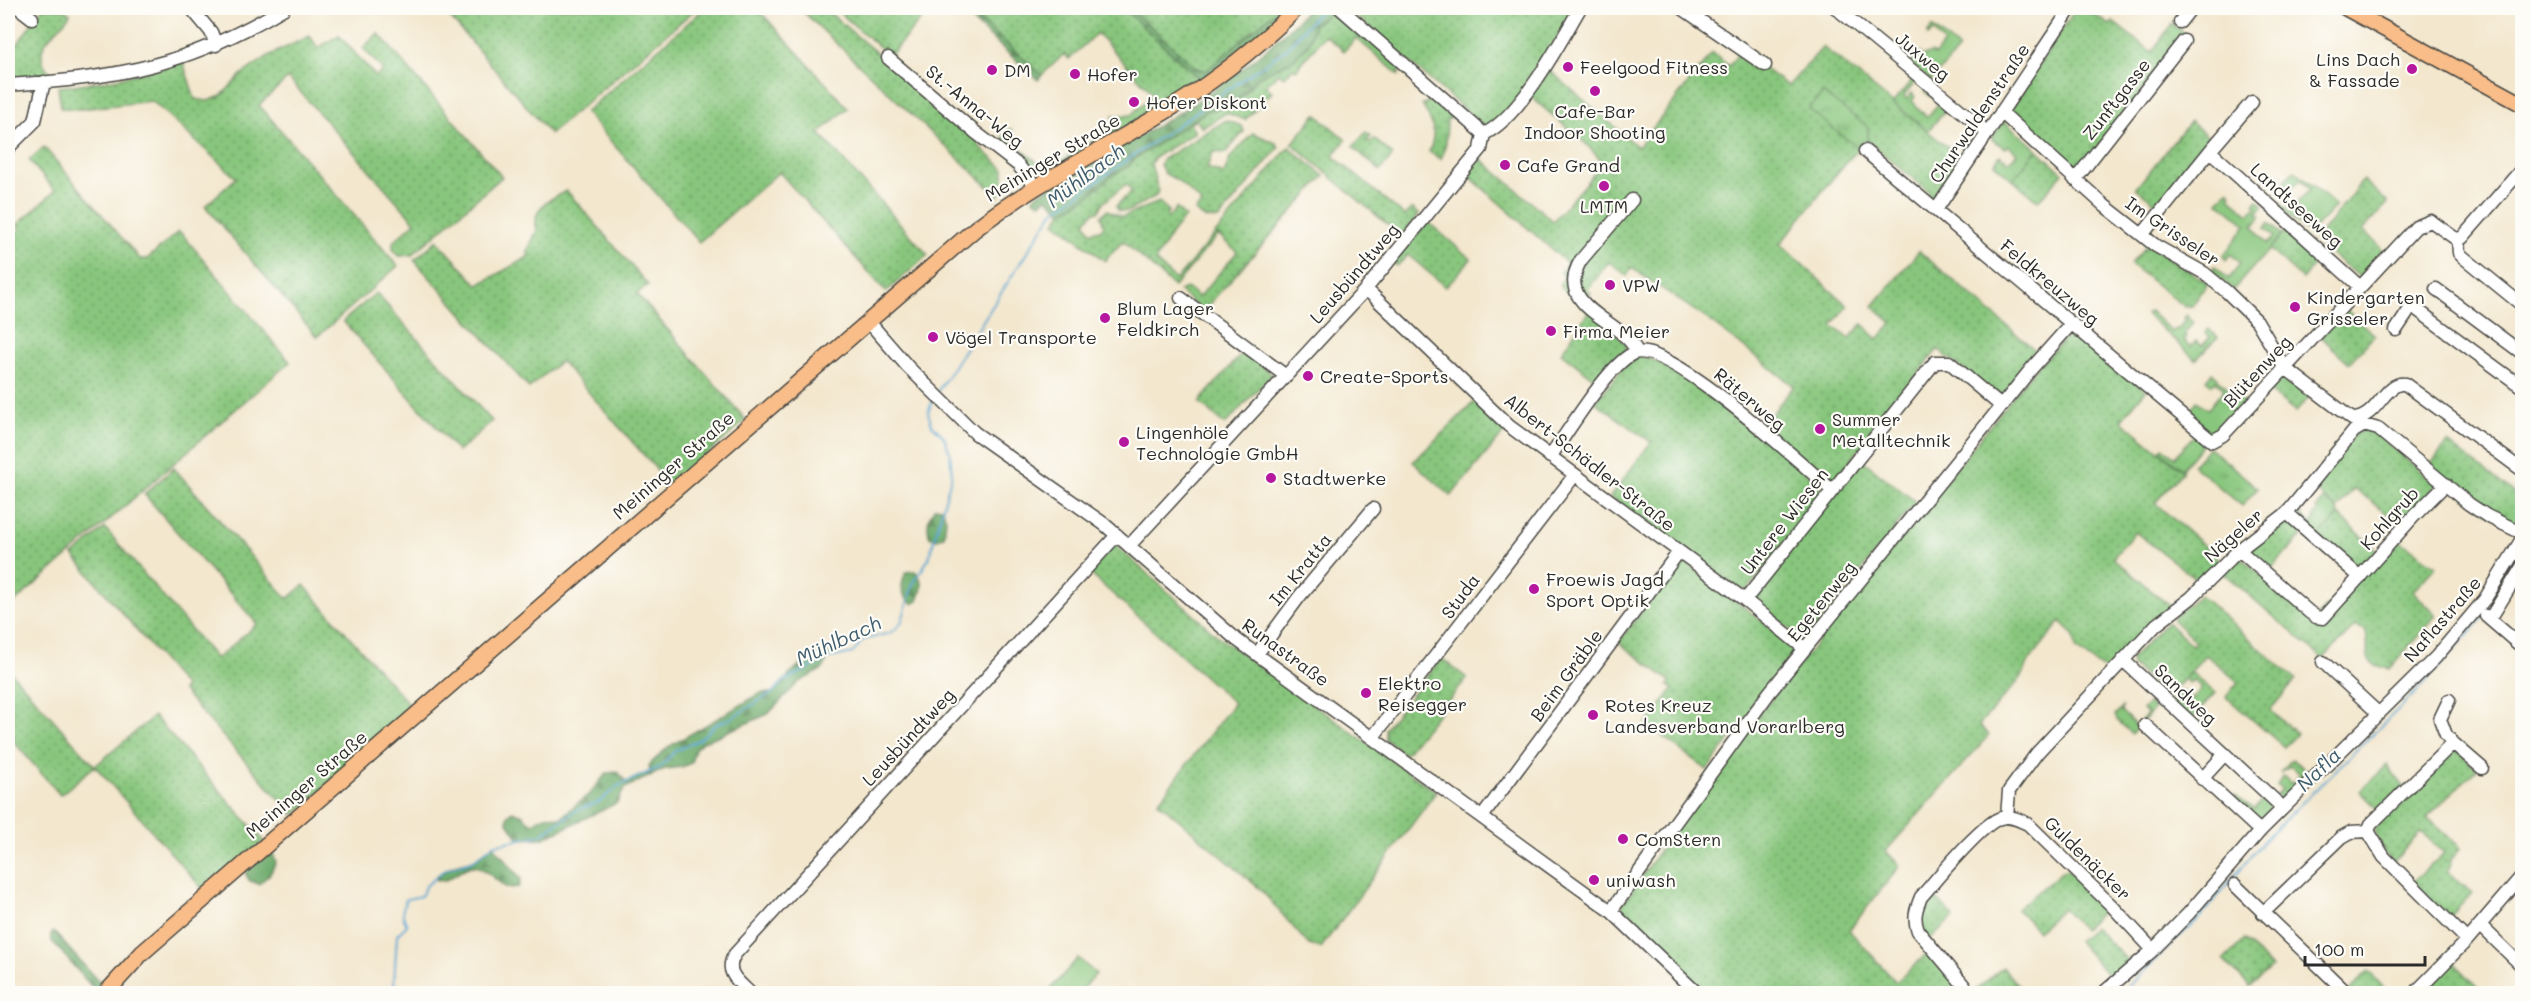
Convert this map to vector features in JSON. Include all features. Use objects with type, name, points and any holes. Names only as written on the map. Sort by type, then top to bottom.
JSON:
[{"type":"main road","name":"Meininger Straße","points":[[105,993],[142,953],[975,229],[1035,186],[1199,90],[1262,41],[1297,8]]},
{"type":"main road","points":[[2346,8],[2523,104]]},
{"type":"street","points":[[19,8],[32,18]]},
{"type":"street","points":[[191,8],[211,32],[216,45]]},
{"type":"street","points":[[8,85],[113,75],[181,58],[216,45],[285,8]]},
{"type":"street","points":[[1340,8],[1478,125],[1484,134]]},
{"type":"street","name":"Leusbündtweg","points":[[1130,546],[1366,289],[1481,149],[1484,134],[1500,125],[1525,93],[1545,66],[1580,8]]},
{"type":"street","points":[[1682,8],[1765,65]]},
{"type":"street","name":"Churwaldenstraße","points":[[1936,210],[2071,8]]},
{"type":"street","points":[[2181,22],[2191,8]]},
{"type":"street","name":"Juxweg","points":[[1845,10],[1988,133]]},
{"type":"street","name":"Zunftgasse","points":[[2075,180],[2184,41]]},
{"type":"street","name":"St.-Anna-Weg","points":[[888,58],[1018,165],[1035,186]]},
{"type":"street","points":[[8,148],[34,124],[44,82]]},
{"type":"street","points":[[2142,235],[2252,102]]},
{"type":"street","name":"Im Grisseler","points":[[2001,112],[2075,180],[2142,235],[2204,273],[2228,292],[2257,321],[2284,367]]},
{"type":"street","name":"Feldkreuzweg","points":[[1865,151],[2212,441]]},
{"type":"street","name":"Landtseeweg","points":[[2210,151],[2359,286]]},
{"type":"street","points":[[2458,239],[2467,233],[2523,169]]},
{"type":"street","points":[[1550,457],[1604,383],[1625,359],[1637,352],[1631,342],[1591,311],[1573,284],[1575,269],[1581,260],[1632,200]]},
{"type":"street","name":"Blütenweg","points":[[2212,441],[2223,435],[2359,286],[2421,222],[2431,221],[2458,239],[2459,252],[2463,257],[2523,305]]},
{"type":"street","name":"Albert-Schädler-Straße","points":[[1366,289],[1509,426],[1678,553],[1745,600],[1805,649]]},
{"type":"street","points":[[2436,289],[2523,353]]},
{"type":"street","points":[[1181,297],[1286,376]]},
{"type":"street","points":[[2396,330],[2412,306],[2523,387]]},
{"type":"street","name":"Runastraße","points":[[869,322],[896,354],[975,433],[1117,535],[1214,621],[1257,654],[1611,910],[1698,993]]},
{"type":"street","name":"Egetenweg","points":[[1611,910],[1738,734],[2001,406],[2072,324]]},
{"type":"street","name":"Räterweg","points":[[1637,352],[1663,358],[1693,375],[1832,490]]},
{"type":"street","name":"Untere Wiesen","points":[[1745,600],[1935,362],[1950,362],[2001,406]]},
{"type":"street","points":[[2284,367],[2352,419],[2366,416],[2394,386],[2405,384],[2523,470]]},
{"type":"street","name":"Nägeler","points":[[2007,817],[2007,798],[2017,777],[2156,625],[2191,598],[2239,550],[2287,513],[2354,431],[2364,426],[2378,429],[2487,516],[2523,533]]},
{"type":"street","name":"Studa","points":[[1373,737],[1574,476]]},
{"type":"street","name":"Kohlgrub","points":[[2239,550],[2316,617],[2323,618],[2331,612],[2413,517],[2445,484]]},
{"type":"street","name":"Im Kratta","points":[[1257,654],[1299,597],[1374,509]]},
{"type":"street","name":"Kohlgrub","points":[[2287,513],[2360,577]]},
{"type":"street","name":"Leusbündtweg","points":[[751,993],[733,976],[730,967],[732,959],[740,948],[1117,535]]},
{"type":"street","name":"Naflastraße","points":[[2102,993],[2153,950],[2189,913],[2260,831],[2436,657],[2484,615],[2523,539]]},
{"type":"street","name":"Beim Gräble","points":[[1482,817],[1678,553]]},
{"type":"street","points":[[2523,567],[2484,615],[2523,647]]},
{"type":"street","name":"Sandweg","points":[[2123,660],[2283,808]]},
{"type":"street","points":[[2323,662],[2378,713]]},
{"type":"street","points":[[2449,700],[2440,719],[2446,735],[2482,768]]},
{"type":"street","points":[[2145,725],[2260,831]]},
{"type":"street","points":[[2368,831],[2371,824],[2453,743]]},
{"type":"street","points":[[2202,779],[2224,755]]},
{"type":"street","points":[[1971,993],[1917,931],[1914,922],[1916,909],[1921,897],[1983,829],[1995,820],[2007,817]]},
{"type":"street","name":"Guldenäcker","points":[[2007,817],[2028,824],[2125,918],[2153,950]]},
{"type":"street","points":[[2263,913],[2342,837],[2351,832],[2368,831]]},
{"type":"street","points":[[2368,831],[2384,857],[2467,940]]},
{"type":"street","points":[[2414,993],[2467,940],[2523,876]]},
{"type":"street","points":[[2235,885],[2348,993]]},
{"type":"street","points":[[2480,926],[2523,966]]},
{"type":"green space","points":[[42,8],[63,8],[70,14],[49,38],[42,51],[45,66],[55,77],[8,79],[8,38],[17,45]]},
{"type":"green space","points":[[442,8],[697,8],[550,134]]},
{"type":"green space","points":[[705,8],[757,8],[848,108],[819,133],[928,255],[886,292],[779,172],[699,242],[585,112]]},
{"type":"green space","points":[[799,8],[824,8],[973,135],[981,148],[1004,169],[1004,188],[998,196]]},
{"type":"green space","points":[[834,8],[930,8],[890,56]]},
{"type":"green space","points":[[958,8],[967,8],[1042,75],[1038,80]]},
{"type":"green space","points":[[967,8],[1123,8],[1202,81],[1047,173],[1040,173],[1023,165],[1009,151],[1004,143],[1003,135],[1006,128],[1013,130],[1008,138],[1043,167],[1047,162],[1065,159],[1082,143],[1086,147],[1114,121],[1113,116],[1131,115],[1153,94],[1097,33],[1069,59],[1064,54],[1042,75]]},
{"type":"green space","points":[[1123,8],[1131,9],[1196,68],[1206,71],[1279,8],[1288,8],[1202,81]]},
{"type":"green space","points":[[1129,8],[1279,8],[1206,71],[1196,68]]},
{"type":"green space","points":[[1309,8],[1327,8],[1332,12],[1314,24],[1309,44],[1293,60],[1256,78],[1235,102],[1207,111],[1134,159],[1129,166],[1111,176],[1086,198],[1062,212],[1047,198],[1040,203],[1033,199],[1034,196],[1144,134],[1214,89],[1248,65]]},
{"type":"green space","points":[[1347,8],[1576,8],[1525,90],[1501,118],[1489,126],[1480,123]]},
{"type":"green space","points":[[2076,8],[2084,8],[2110,25],[2113,22],[2152,52],[2172,23],[2186,35],[2077,174],[2008,113]]},
{"type":"green space","points":[[1335,10],[1400,65],[1399,75],[1356,38],[1344,51],[1325,35],[1296,70],[1293,68],[1284,77],[1278,73],[1266,86],[1272,92],[1245,120],[1226,113],[1202,128],[1196,120],[1190,124],[1195,132],[1154,158],[1151,164],[1158,190],[1156,196],[1129,211],[1119,211],[1116,206],[1132,191],[1126,184],[1085,222],[1091,232],[1100,230],[1104,226],[1101,216],[1107,210],[1122,217],[1159,202],[1169,211],[1166,214],[1169,217],[1176,208],[1185,217],[1155,261],[1176,280],[1289,147],[1324,176],[1203,311],[1179,291],[1187,288],[1199,297],[1237,252],[1218,235],[1174,287],[1123,241],[1105,261],[1055,222],[1062,212],[1086,198],[1111,176],[1129,166],[1134,159],[1207,111],[1226,106],[1244,95],[1256,78],[1293,60],[1309,44],[1314,24]]},
{"type":"green space","points":[[1932,27],[1959,49],[1931,81],[1911,63],[1918,52],[1924,56],[1931,53],[1935,55],[1944,43],[1933,31],[1928,36]]},
{"type":"green space","points":[[378,33],[502,177],[412,255],[399,256],[393,249],[393,242],[415,222],[288,78],[259,105],[398,266],[317,337],[205,206],[236,178],[152,101],[81,109],[61,108],[58,87],[112,80],[183,62],[195,99],[208,101],[221,96],[242,74],[270,55],[310,36],[318,48],[339,35],[376,77],[383,70],[363,48]]},
{"type":"green space","points":[[1823,47],[1965,161],[1947,183],[1941,182],[1935,192],[1940,197],[1933,201],[1927,199],[1930,193],[1868,141],[1847,161],[1780,244],[1848,306],[1832,325],[1849,339],[1862,324],[1878,339],[1892,323],[1873,306],[1919,251],[2040,354],[2006,394],[2000,396],[1988,391],[1938,349],[1837,477],[1830,479],[1761,427],[1794,386],[1707,319],[1630,267],[1627,276],[1609,262],[1587,290],[1591,293],[1586,299],[1626,345],[1626,352],[1600,383],[1561,353],[1588,312],[1559,285],[1565,277],[1561,273],[1567,263],[1469,176],[1480,158],[1553,221],[1603,163],[1586,144],[1530,96],[1548,69],[1638,147],[1712,53],[1729,66],[1740,51],[1788,86]]},
{"type":"green space","points":[[1914,77],[1917,80],[1904,96],[1907,99],[1912,93],[1915,97],[1912,101],[1927,117],[1939,103],[1925,92],[1927,87],[1949,106],[1928,131],[1893,103]]},
{"type":"green space","points":[[1823,93],[1868,127],[1868,139],[1858,148],[1809,109]]},
{"type":"green space","points":[[1435,97],[1452,111],[1454,118],[1447,119],[1446,143],[1441,159],[1429,152],[1433,132],[1431,121],[1422,105]]},
{"type":"green space","points":[[1316,114],[1346,140],[1333,156],[1405,216],[1412,208],[1419,214],[1401,236],[1292,144]]},
{"type":"green space","points":[[1226,120],[1242,126],[1244,131],[1226,153],[1213,152],[1207,168],[1224,174],[1230,158],[1253,133],[1276,143],[1279,147],[1219,219],[1206,219],[1195,211],[1202,203],[1177,180],[1165,174],[1160,165],[1163,159]]},
{"type":"green space","points":[[2004,121],[2037,149],[2013,180],[1994,164],[2000,155],[2009,162],[2017,153],[2008,145],[2005,148],[1991,139]]},
{"type":"green space","points":[[2190,121],[2213,141],[2160,207],[2136,188]]},
{"type":"green space","points":[[1366,132],[1371,136],[1367,141],[1369,143],[1374,139],[1393,155],[1380,171],[1353,147]]},
{"type":"green space","points":[[44,147],[140,259],[147,259],[178,232],[182,234],[290,362],[8,608],[8,251],[12,247],[8,241],[20,229],[17,225],[55,191],[29,160]]},
{"type":"green space","points":[[2037,149],[2063,173],[2038,201],[2013,180]]},
{"type":"green space","points":[[2295,170],[2336,206],[2309,234],[2270,199],[2273,198],[2290,211],[2310,189],[2301,179],[2291,189],[2284,181]]},
{"type":"green space","points":[[2363,180],[2388,203],[2363,230],[2386,253],[2361,278],[2315,241]]},
{"type":"green space","points":[[2228,190],[2232,194],[2230,197],[2249,214],[2257,207],[2254,204],[2258,200],[2264,205],[2257,213],[2261,216],[2253,226],[2267,244],[2274,237],[2265,228],[2269,223],[2282,235],[2233,290],[2212,271],[2214,266],[2229,279],[2240,263],[2231,254],[2226,260],[2223,256],[2246,225],[2218,201]]},
{"type":"green space","points":[[567,191],[648,285],[637,294],[746,420],[671,486],[561,361],[529,388],[414,260],[437,240],[478,285],[528,257],[528,250],[537,230],[536,216],[548,201]]},
{"type":"green space","points":[[1428,222],[1471,259],[1446,287],[1408,255],[1397,266],[1392,263]]},
{"type":"green space","points":[[2290,227],[2322,256],[2302,279],[2269,249]]},
{"type":"green space","points":[[2146,246],[2150,246],[2208,283],[2192,306],[2185,307],[2130,264]]},
{"type":"green space","points":[[376,293],[492,421],[458,452],[343,321]]},
{"type":"green space","points":[[2344,308],[2375,335],[2349,363],[2319,335]]},
{"type":"green space","points":[[2150,311],[2172,332],[2186,320],[2184,318],[2187,315],[2193,323],[2185,333],[2187,336],[2184,340],[2191,346],[2196,341],[2202,346],[2210,337],[2205,333],[2209,329],[2218,337],[2196,360],[2146,314]]},
{"type":"green space","points":[[2072,331],[2146,390],[2121,420],[2183,471],[2155,503],[2223,562],[2199,581],[2135,532],[2113,558],[2172,608],[2106,671],[2076,649],[2074,637],[2061,621],[2030,660],[2021,678],[1979,725],[1989,735],[1886,851],[1900,866],[1849,930],[1896,982],[1929,952],[1968,993],[1704,993],[1624,916],[1622,905],[1712,774],[2035,369]]},
{"type":"green space","points":[[1244,351],[1276,378],[1275,380],[1270,376],[1225,425],[1199,402]]},
{"type":"green space","points":[[1639,356],[1656,361],[1679,374],[1733,411],[1821,486],[1822,495],[1748,589],[1740,590],[1610,497],[1651,442],[1595,402],[1628,362]]},
{"type":"green space","points":[[2283,372],[2313,393],[2296,412],[2267,389]]},
{"type":"green space","points":[[2212,373],[2246,405],[2214,438],[2185,416],[2197,401],[2208,409],[2224,389],[2216,381],[2212,385],[2206,380]]},
{"type":"green space","points":[[1476,400],[1507,429],[1451,496],[1413,462]]},
{"type":"green space","points":[[2370,429],[2437,485],[2400,524],[2354,488],[2337,509],[2312,487],[2357,432]]},
{"type":"green space","points":[[2195,434],[2203,444],[2182,469],[2160,451],[2163,448],[2175,457]]},
{"type":"green space","points":[[2448,443],[2522,499],[2522,523],[2512,524],[2487,513],[2429,466]]},
{"type":"green space","points":[[2209,447],[2258,488],[2242,506],[2193,465]]},
{"type":"green space","points":[[1861,459],[1916,502],[1808,637],[1800,638],[1755,601],[1755,594]]},
{"type":"green space","points":[[174,468],[288,599],[304,585],[414,710],[293,815],[182,690],[185,687],[73,555],[105,528],[216,659],[257,624],[144,494]]},
{"type":"green space","points":[[2324,499],[2337,509],[2339,515],[2318,538],[2294,512],[2300,501],[2304,504],[2299,512],[2310,524],[2315,519],[2313,517],[2318,511],[2316,509]]},
{"type":"green space","points":[[935,507],[942,508],[946,519],[944,536],[938,539],[930,537],[928,529],[929,518]]},
{"type":"green space","points":[[2339,515],[2378,551],[2364,568],[2358,568],[2318,538]]},
{"type":"green space","points":[[2286,520],[2291,521],[2305,533],[2268,573],[2247,553],[2248,548]]},
{"type":"green space","points":[[2399,540],[2436,566],[2413,591],[2436,615],[2390,669],[2372,663],[2367,655],[2365,630],[2355,626],[2323,659],[2222,572],[2240,557],[2313,619]]},
{"type":"green space","points":[[1114,544],[1221,639],[1436,792],[1321,948],[1309,945],[1261,890],[1158,802],[1234,703],[1086,570]]},
{"type":"green space","points":[[1681,562],[1687,564],[1791,643],[1795,653],[1707,770],[1646,724],[1673,689],[1668,685],[1670,681],[1618,642]]},
{"type":"green space","points":[[915,571],[922,582],[922,589],[918,601],[912,604],[905,597],[902,585],[906,572]]},
{"type":"green space","points":[[2200,595],[2296,680],[2270,710],[2297,734],[2284,747],[2226,697],[2238,682],[2206,655],[2169,696],[2132,665],[2131,659],[2167,622],[2192,645],[2196,642],[2173,620],[2173,617]]},
{"type":"green space","points":[[826,649],[831,652],[823,669],[799,682],[768,714],[701,743],[695,749],[691,763],[682,767],[665,769],[625,788],[617,803],[544,838],[519,839],[507,821],[508,815],[513,811],[523,815],[531,824],[547,816],[560,818],[589,794],[607,773],[618,772],[626,782],[650,772],[649,765],[668,747],[761,693],[772,693],[803,662]]},
{"type":"green space","points":[[1441,658],[1467,678],[1405,754],[1385,739],[1385,729]]},
{"type":"green space","points":[[8,669],[95,766],[60,795],[8,735]]},
{"type":"green space","points":[[2191,672],[2215,693],[2190,721],[2172,702],[2182,691],[2192,699],[2202,688],[2193,680],[2189,683],[2184,679]]},
{"type":"green space","points":[[2160,702],[2132,734],[2117,720],[2115,715],[2123,706],[2121,711],[2136,726],[2147,714],[2142,709],[2149,703],[2154,708]]},
{"type":"green space","points":[[154,716],[264,841],[205,892],[95,766]]},
{"type":"green space","points":[[2457,749],[2477,769],[2427,817],[2461,848],[2450,861],[2452,863],[2447,871],[2472,893],[2449,918],[2413,882],[2444,853],[2421,832],[2393,862],[2383,851],[2374,829],[2448,752]]},
{"type":"green space","points":[[2292,759],[2310,774],[2282,800],[2275,796],[2282,789],[2277,785],[2283,776],[2292,784],[2300,774],[2291,766],[2280,773]]},
{"type":"green space","points":[[2387,765],[2404,787],[2379,811],[2360,791]]},
{"type":"green space","points":[[2263,794],[2276,808],[2260,824],[2231,801],[2235,796],[2254,809],[2263,799],[2261,797]]},
{"type":"green space","points":[[493,845],[521,879],[519,887],[507,888],[485,871],[473,866],[442,881],[437,880],[436,876],[452,866],[474,860]]},
{"type":"green space","points":[[264,853],[273,854],[276,862],[270,874],[259,884],[250,881],[246,875],[247,868]]},
{"type":"green space","points":[[2064,870],[2068,870],[2106,906],[2105,909],[2083,929],[2063,908],[2038,931],[2017,909]]},
{"type":"green space","points":[[1930,892],[1954,917],[1927,941],[1918,918]]},
{"type":"green space","points":[[2094,927],[2130,963],[2112,980],[2078,941]]},
{"type":"green space","points":[[54,932],[98,981],[103,980],[120,959],[127,955],[132,957],[100,993],[97,993],[51,940],[51,934]]},
{"type":"green space","points":[[2244,940],[2271,967],[2250,987],[2224,960]]},
{"type":"green space","points":[[1078,958],[1096,974],[1079,993],[1047,993]]},
{"type":"green space","points":[[2454,962],[2483,993],[2422,994]]},
{"type":"green space","points":[[2003,967],[2024,993],[1973,992]]},
{"type":"green space","points":[[2368,971],[2389,993],[2348,992]]},
{"type":"waterway","name":"Mühlbach","points":[[938,391],[1053,212],[1286,49],[1322,8]]},
{"type":"waterway","name":"Mühlbach","points":[[403,994],[394,983],[397,935],[407,925],[403,908],[407,899],[421,896],[426,886],[444,870],[474,860],[493,845],[540,835],[575,811],[599,802],[618,786],[660,767],[675,751],[700,739],[715,725],[772,693],[784,681],[829,658],[853,653],[863,640],[890,633],[897,628],[902,621],[913,584],[929,558],[952,474],[950,453],[944,437],[932,425],[928,413],[933,399]]},
{"type":"waterway","name":"Nafla","points":[[2518,563],[2522,555]]},
{"type":"waterway","name":"Nafla","points":[[2120,994],[2199,918],[2268,836],[2417,691],[2483,618]]},
{"type":"place","name":"Feelgood Fitness","points":[[1568,67]]},
{"type":"place","name":"Lins Dach & Fassade","points":[[2412,69]]},
{"type":"place","name":"DM","points":[[992,70]]},
{"type":"place","name":"Hofer","points":[[1075,74]]},
{"type":"place","name":"Cafe-Bar Indoor Shooting","points":[[1595,91]]},
{"type":"place","name":"Hofer Diskont","points":[[1134,102]]},
{"type":"place","name":"Cafe Grand","points":[[1505,165]]},
{"type":"place","name":"LMTM","points":[[1604,186]]},
{"type":"place","name":"VPW","points":[[1610,285]]},
{"type":"place","name":"Kindergarten Grisseler","points":[[2295,307]]},
{"type":"place","name":"Blum Lager Feldkirch","points":[[1105,318]]},
{"type":"place","name":"Firma Meier","points":[[1551,331]]},
{"type":"place","name":"Vögel Transporte","points":[[933,337]]},
{"type":"place","name":"Create-Sports","points":[[1308,376]]},
{"type":"place","name":"Summer Metalltechnik","points":[[1820,429]]},
{"type":"place","name":"Lingenhöle Technologie GmbH","points":[[1124,442]]},
{"type":"place","name":"Stadtwerke","points":[[1271,478]]},
{"type":"place","name":"Froewis Jagd Sport Optik","points":[[1534,589]]},
{"type":"place","name":"Elektro Reisegger","points":[[1366,693]]},
{"type":"place","name":"Rotes Kreuz Landesverband Vorarlberg","points":[[1593,715]]},
{"type":"place","name":"ComStern","points":[[1623,839]]},
{"type":"place","name":"uniwash","points":[[1594,880]]}]
